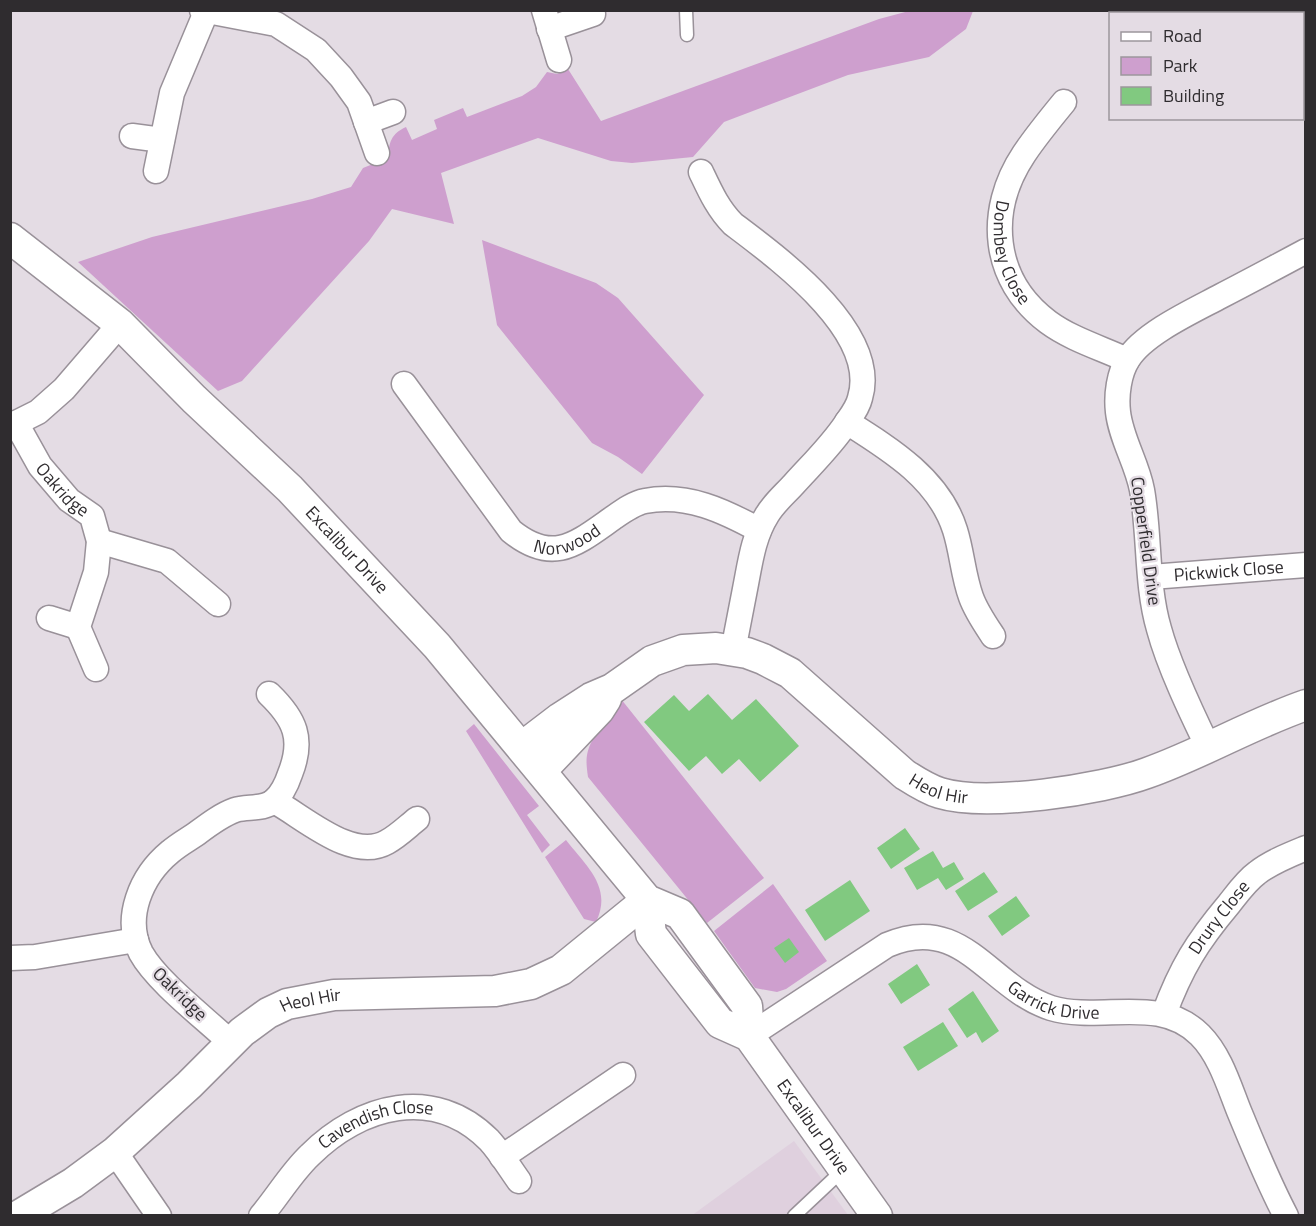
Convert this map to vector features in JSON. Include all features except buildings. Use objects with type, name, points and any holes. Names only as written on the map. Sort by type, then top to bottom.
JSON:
[{"type":"street","points":[[156,171],[172,93],[204,11],[262,16],[316,50],[341,77],[359,102],[377,153]]},
{"type":"street","points":[[559,60],[547,20],[593,14]]},
{"type":"street","name":"Dombey Close","points":[[1064,102],[1023,155],[1004,196],[999,240],[1003,261],[1022,297],[1049,322],[1065,332],[1127,360]]},
{"type":"street","points":[[366,122],[393,112]]},
{"type":"street","points":[[132,136],[162,140]]},
{"type":"street","points":[[701,172],[723,214],[801,278],[840,324],[853,345],[860,364],[862,382],[860,398],[847,422],[826,449],[767,514],[759,530],[733,651]]},
{"type":"street","name":"Excalibur Drive","points":[[10,238],[120,324],[194,399],[290,489],[437,646],[542,770],[647,900]]},
{"type":"street","points":[[1127,360],[1144,342],[1180,318],[1305,251]]},
{"type":"street","name":"Oakridge","points":[[78,627],[96,572],[99,541],[92,516],[69,500],[40,466],[13,424],[38,412],[64,389],[120,324]]},
{"type":"street","name":"Copperfield Drive","points":[[1127,360],[1120,376],[1118,411],[1141,483],[1154,605],[1161,637],[1208,747]]},
{"type":"street","name":"Norwood","points":[[404,384],[511,531],[523,541],[538,548],[556,549],[572,545],[625,510],[643,501],[664,499],[706,505],[759,530]]},
{"type":"street","points":[[847,422],[904,460],[933,490],[954,527],[971,597],[979,616],[993,636]]},
{"type":"street","points":[[99,541],[167,561],[218,604]]},
{"type":"street","name":"Pickwick Close","points":[[1151,577],[1305,564]]},
{"type":"street","points":[[49,618],[78,627],[96,669]]},
{"type":"street","name":"Heol Hir","points":[[522,747],[560,718],[591,698],[612,689],[634,672],[668,654],[699,648],[733,651],[763,659],[790,673],[904,774],[924,786],[954,796],[1008,797],[1073,790],[1144,774],[1305,705]]},
{"type":"street","name":"Heol Hir","points":[[542,770],[599,710],[612,689]]},
{"type":"street","points":[[269,694],[283,707],[295,727],[298,742],[290,776],[274,801],[342,842],[371,848],[386,843],[417,819]]},
{"type":"street","name":"Oakridge","points":[[231,1043],[152,969],[141,953],[136,940],[135,907],[141,889],[158,864],[170,852],[217,819],[234,811],[255,808],[274,801]]},
{"type":"street","name":"Drury Close","points":[[1164,1014],[1174,987],[1195,947],[1237,894],[1255,874],[1275,861],[1305,848]]},
{"type":"street","points":[[647,900],[651,934],[720,1023],[749,1036]]},
{"type":"street","name":"Heol Hir","points":[[18,1215],[73,1183],[116,1152],[231,1043],[268,1013],[287,1004],[309,999],[353,994],[495,991],[531,984],[561,970],[647,900]]},
{"type":"street","name":"Garrick Drive","points":[[749,1036],[887,945],[903,938],[917,936],[932,937],[962,948],[1017,990],[1051,1008],[1089,1013],[1148,1011],[1164,1014],[1185,1023],[1200,1035],[1213,1051],[1269,1184],[1286,1215]]},
{"type":"street","points":[[10,958],[35,957],[136,940]]},
{"type":"street","name":"Excalibur Drive","points":[[749,1036],[877,1215]]},
{"type":"street","points":[[502,1157],[623,1076]]},
{"type":"street","name":"Cavendish Close","points":[[267,1214],[299,1166],[324,1142],[358,1120],[391,1108],[426,1107],[458,1117],[490,1141],[519,1181]]},
{"type":"street","points":[[116,1152],[159,1215]]},
{"type":"lane","points":[[686,10],[687,35]]},
{"type":"lane","points":[[794,1215],[844,1169]]},
{"type":"shaded area","points":[[794,1141],[848,1215],[691,1216]]},
{"type":"green space","points":[[909,11],[973,11],[966,29],[929,57],[848,75],[724,122],[693,157],[632,163],[611,161],[538,138],[441,173],[454,224],[392,209],[369,241],[242,381],[218,391],[78,262],[152,237],[312,199],[351,187],[363,168],[388,158],[392,139],[406,127],[412,140],[437,129],[434,120],[463,108],[467,117],[522,96],[536,87],[547,72],[557,74],[568,69],[601,121],[879,19]]},
{"type":"green space","points":[[482,240],[596,283],[618,298],[704,395],[642,474],[618,457],[592,443],[497,325]]},
{"type":"green space","points":[[621,699],[764,878],[707,923],[588,777],[588,750],[592,741],[586,737]]},
{"type":"green space","points":[[474,724],[539,806],[527,815],[550,845],[542,853],[466,731]]},
{"type":"green space","points":[[566,840],[589,868],[599,888],[601,898],[596,922],[584,919],[545,857]]},
{"type":"green space","points":[[773,884],[827,961],[786,989],[777,992],[755,988],[714,931]]}]
